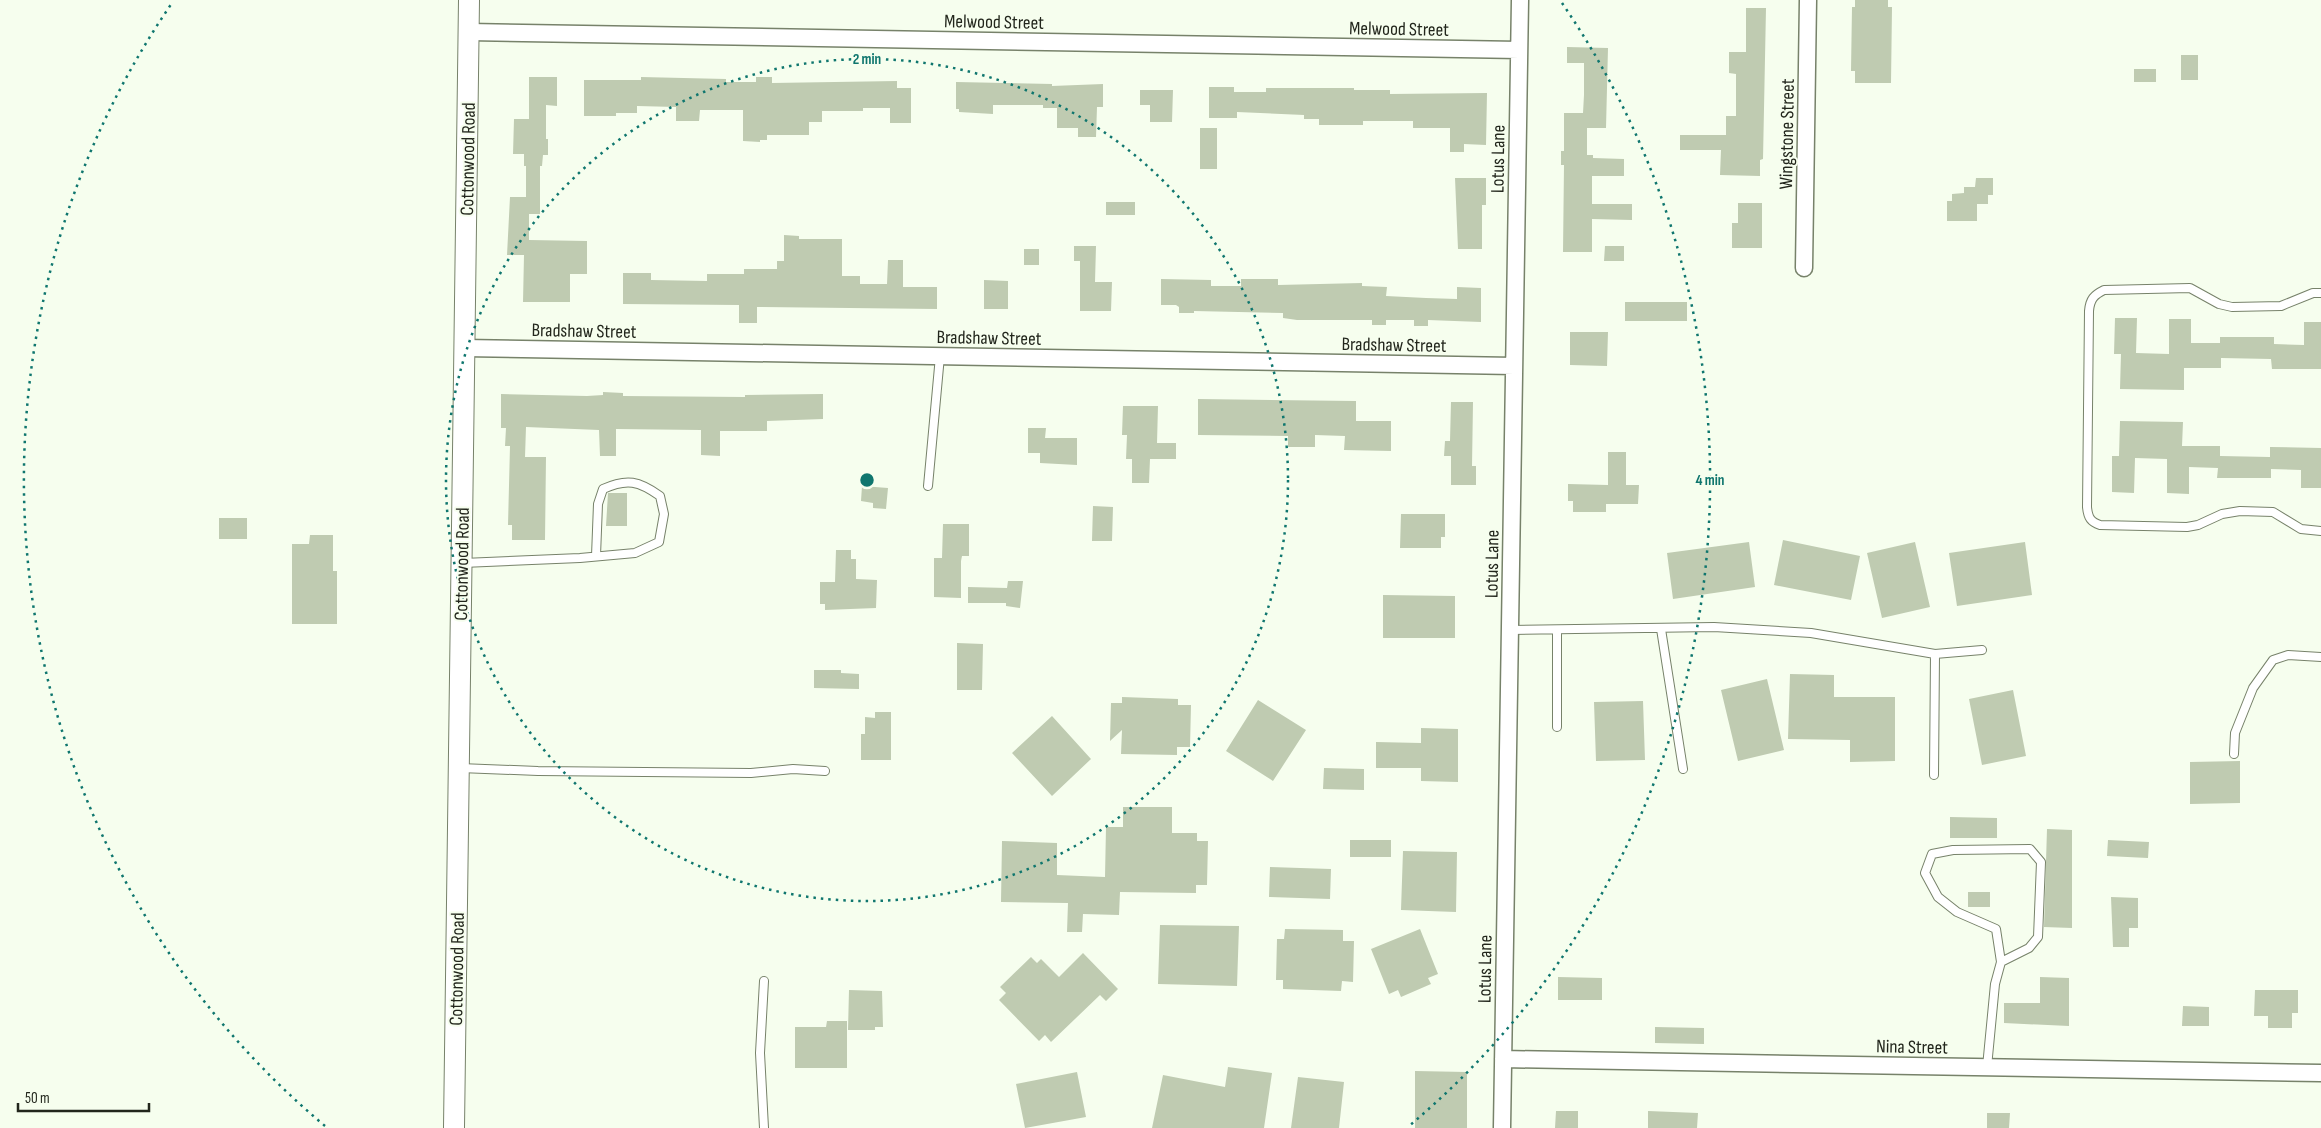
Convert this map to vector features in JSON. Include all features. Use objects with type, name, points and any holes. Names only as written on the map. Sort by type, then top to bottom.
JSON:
[{"type":"street","name":"Cottonwood Road","points":[[454,1128],[469,0]]},
{"type":"street","name":"Lotus Lane","points":[[1502,1128],[1520,0]]},
{"type":"street","name":"Wingstone Street","points":[[1804,268],[1808,0]]},
{"type":"street","name":"Melwood Street","points":[[469,32],[1519,50]]},
{"type":"street","name":"Bradshaw Street","points":[[464,348],[1514,366]]},
{"type":"street","name":"Nina Street","points":[[1503,1059],[2321,1073]]},
{"type":"lane","points":[[2321,293],[2313,293],[2281,306],[2232,307],[2218,304],[2190,288],[2104,290],[2095,294],[2090,301],[2089,311],[2087,507],[2088,516],[2092,522],[2100,526],[2187,527],[2198,525],[2222,514],[2240,511],[2273,512],[2301,529],[2321,531]]},
{"type":"lane","points":[[928,486],[940,356]]},
{"type":"lane","points":[[461,563],[596,556],[635,553],[659,542],[664,514],[660,496],[645,485],[620,481],[603,489],[598,504],[596,556]]},
{"type":"lane","points":[[1510,630],[1714,627],[1811,633],[1935,654],[1982,650]]},
{"type":"lane","points":[[1661,629],[1683,770]]},
{"type":"lane","points":[[1557,630],[1557,727]]},
{"type":"lane","points":[[1934,775],[1935,654]]},
{"type":"lane","points":[[2234,754],[2236,733],[2254,688],[2273,660],[2288,655],[2321,657]]},
{"type":"lane","points":[[458,768],[538,771],[751,773],[793,769],[826,770]]},
{"type":"lane","points":[[1987,1067],[1995,984],[2001,962],[1996,930],[1957,912],[1938,897],[1925,873],[1932,854],[1952,850],[2030,849],[2041,862],[2038,937],[2029,948],[2001,962]]},
{"type":"lane","points":[[764,981],[760,1052],[764,1128]]},
{"type":"building","points":[[1855,0],[1888,0],[1888,7],[1892,7],[1891,83],[1855,83],[1855,71],[1851,71],[1852,7],[1855,7]]},
{"type":"building","points":[[1746,8],[1766,8],[1763,159],[1760,160],[1760,176],[1720,175],[1721,150],[1680,150],[1680,135],[1726,135],[1726,116],[1736,116],[1736,74],[1729,73],[1729,52],[1746,52]]},
{"type":"building","points":[[1567,47],[1608,48],[1606,128],[1587,128],[1587,155],[1593,155],[1593,158],[1624,159],[1624,176],[1592,176],[1592,204],[1632,204],[1632,220],[1592,219],[1592,252],[1563,252],[1564,165],[1561,165],[1561,151],[1564,151],[1564,113],[1583,113],[1584,95],[1584,63],[1567,63]]},
{"type":"building","points":[[2181,55],[2198,55],[2198,80],[2181,80]]},
{"type":"building","points":[[2134,69],[2156,69],[2156,82],[2134,82]]},
{"type":"building","points":[[529,77],[557,77],[557,106],[546,105],[548,155],[543,155],[542,166],[540,166],[540,214],[529,214],[529,240],[587,241],[587,274],[570,274],[570,302],[523,302],[524,255],[507,255],[510,197],[526,197],[524,154],[513,154],[514,119],[529,119]]},
{"type":"building","points":[[641,77],[726,79],[726,82],[756,82],[756,77],[772,77],[772,83],[897,81],[897,88],[911,88],[911,123],[890,123],[890,108],[863,108],[863,111],[822,111],[822,122],[809,122],[809,135],[767,135],[767,140],[760,140],[760,142],[743,141],[743,110],[700,110],[699,121],[676,121],[676,107],[637,106],[637,113],[616,113],[616,116],[584,116],[584,80],[641,80]]},
{"type":"building","points":[[956,82],[1052,84],[1052,86],[1103,84],[1103,107],[1097,107],[1096,137],[1078,137],[1078,128],[1057,128],[1057,108],[1043,108],[1043,105],[993,105],[993,114],[959,112],[959,109],[956,109]]},
{"type":"building","points":[[1209,87],[1234,87],[1234,92],[1266,92],[1266,88],[1354,88],[1354,90],[1390,90],[1390,94],[1487,93],[1486,145],[1464,144],[1464,152],[1450,152],[1450,128],[1413,128],[1413,121],[1363,121],[1363,125],[1319,125],[1319,119],[1304,119],[1304,115],[1237,112],[1237,118],[1209,118]]},
{"type":"building","points":[[1140,90],[1173,90],[1172,122],[1150,122],[1150,105],[1140,105]]},
{"type":"building","points":[[1200,128],[1217,128],[1217,169],[1200,169]]},
{"type":"building","points":[[1455,178],[1486,178],[1486,205],[1482,205],[1482,249],[1458,249]]},
{"type":"building","points":[[1976,178],[1993,178],[1993,195],[1988,195],[1988,204],[1977,204],[1977,221],[1947,221],[1947,201],[1952,201],[1952,194],[1964,193],[1964,187],[1975,187]]},
{"type":"building","points":[[1106,202],[1135,202],[1135,215],[1106,215]]},
{"type":"building","points":[[1738,203],[1762,203],[1762,248],[1732,248],[1732,223],[1738,223]]},
{"type":"building","points":[[784,235],[799,236],[799,239],[842,239],[842,276],[860,276],[860,284],[887,284],[888,260],[903,260],[903,287],[937,287],[937,309],[757,307],[757,323],[739,323],[739,305],[623,304],[623,273],[651,273],[651,280],[707,281],[707,274],[744,274],[744,269],[777,269],[777,261],[784,261]]},
{"type":"building","points":[[1074,246],[1096,246],[1095,282],[1112,282],[1111,311],[1080,311],[1080,261],[1074,261]]},
{"type":"building","points":[[1605,246],[1624,246],[1624,261],[1604,261]]},
{"type":"building","points":[[1024,249],[1039,249],[1039,265],[1024,265]]},
{"type":"building","points":[[1161,279],[1211,280],[1211,286],[1241,286],[1241,279],[1278,279],[1278,285],[1362,283],[1362,286],[1387,287],[1386,296],[1457,299],[1457,287],[1481,288],[1481,322],[1428,320],[1428,326],[1414,326],[1414,320],[1386,320],[1386,325],[1372,325],[1372,320],[1297,320],[1283,318],[1283,313],[1194,311],[1194,313],[1179,313],[1179,307],[1176,305],[1161,305]]},
{"type":"building","points":[[984,280],[1008,281],[1008,309],[984,309]]},
{"type":"building","points":[[1625,302],[1687,302],[1687,321],[1625,321]]},
{"type":"building","points":[[2115,318],[2137,318],[2136,353],[2169,354],[2169,319],[2191,319],[2191,343],[2220,343],[2220,337],[2274,337],[2274,344],[2304,345],[2304,322],[2321,322],[2321,369],[2272,369],[2271,359],[2221,358],[2221,368],[2184,368],[2184,390],[2120,389],[2121,354],[2114,354]]},
{"type":"building","points":[[1570,332],[1608,332],[1607,366],[1570,365]]},
{"type":"building","points":[[603,392],[623,393],[623,396],[745,397],[745,395],[823,394],[823,419],[767,421],[767,431],[720,431],[720,456],[701,455],[701,430],[616,429],[616,456],[600,456],[599,430],[526,427],[525,457],[546,457],[545,540],[512,540],[512,525],[508,525],[510,446],[505,446],[506,428],[501,428],[501,394],[587,396],[603,395]]},
{"type":"building","points":[[1198,399],[1356,401],[1356,421],[1391,421],[1391,451],[1344,450],[1345,436],[1315,435],[1315,447],[1288,447],[1288,436],[1198,435]]},
{"type":"building","points":[[1451,402],[1473,402],[1472,466],[1476,466],[1476,485],[1451,485],[1451,456],[1444,456],[1445,441],[1450,441]]},
{"type":"building","points":[[1123,406],[1158,406],[1157,443],[1176,443],[1176,459],[1150,459],[1149,483],[1132,483],[1132,459],[1126,459],[1127,435],[1122,435]]},
{"type":"building","points":[[2120,421],[2183,422],[2182,446],[2220,446],[2220,456],[2270,457],[2270,447],[2321,448],[2321,488],[2301,488],[2301,470],[2271,469],[2271,478],[2217,478],[2218,468],[2189,467],[2189,494],[2167,493],[2167,459],[2135,458],[2134,493],[2112,492],[2112,456],[2119,456]]},
{"type":"building","points":[[1028,428],[1046,428],[1045,438],[1077,438],[1077,465],[1040,463],[1040,453],[1028,453]]},
{"type":"building","points":[[1608,452],[1626,452],[1626,485],[1639,485],[1638,504],[1606,504],[1606,512],[1573,512],[1573,501],[1568,501],[1568,484],[1608,485]]},
{"type":"building","points":[[862,486],[888,488],[886,509],[873,508],[873,503],[861,501]]},
{"type":"building","points":[[608,493],[627,493],[627,526],[606,526]]},
{"type":"building","points":[[1093,506],[1113,507],[1112,541],[1092,541]]},
{"type":"building","points":[[1401,514],[1445,514],[1445,537],[1441,537],[1441,548],[1400,548]]},
{"type":"building","points":[[219,518],[247,518],[247,539],[219,539]]},
{"type":"building","points":[[943,524],[969,524],[969,556],[962,556],[961,561],[961,598],[934,597],[934,558],[942,558]]},
{"type":"building","points":[[310,535],[333,535],[333,571],[337,571],[337,624],[292,624],[292,544],[309,544]]},
{"type":"building","points":[[1783,540],[1860,556],[1851,600],[1774,585]]},
{"type":"building","points":[[1749,542],[1755,587],[1673,599],[1667,553]]},
{"type":"building","points":[[1915,542],[1930,607],[1882,618],[1867,553]]},
{"type":"building","points":[[2025,542],[2032,595],[1957,606],[1949,553]]},
{"type":"building","points":[[836,550],[851,550],[851,559],[856,559],[856,579],[877,580],[876,608],[825,610],[825,604],[820,604],[820,582],[835,582]]},
{"type":"building","points":[[1008,581],[1023,581],[1020,608],[1006,606],[1006,603],[968,603],[968,587],[1007,588]]},
{"type":"building","points":[[1383,595],[1455,596],[1455,638],[1383,638]]},
{"type":"building","points":[[957,643],[983,644],[982,690],[957,690]]},
{"type":"building","points":[[814,670],[841,670],[841,673],[859,674],[859,689],[814,688]]},
{"type":"building","points":[[1790,674],[1834,675],[1834,697],[1895,697],[1895,761],[1850,762],[1850,740],[1788,739]]},
{"type":"building","points":[[1767,679],[1784,750],[1738,761],[1721,690]]},
{"type":"building","points":[[2013,690],[2026,756],[1982,765],[1969,699]]},
{"type":"building","points":[[1122,697],[1178,699],[1178,705],[1191,705],[1190,747],[1177,747],[1177,755],[1121,754],[1122,730],[1110,741],[1111,703],[1122,703]]},
{"type":"building","points":[[1258,700],[1306,730],[1273,781],[1226,751]]},
{"type":"building","points":[[1643,701],[1645,760],[1596,761],[1594,702]]},
{"type":"building","points":[[875,712],[891,712],[891,760],[861,760],[861,734],[865,734],[865,717],[875,718]]},
{"type":"building","points":[[1052,716],[1091,759],[1052,796],[1012,753]]},
{"type":"building","points":[[1421,728],[1458,729],[1458,782],[1421,781],[1421,768],[1376,768],[1376,742],[1421,743]]},
{"type":"building","points":[[2240,761],[2240,803],[2190,804],[2190,762]]},
{"type":"building","points":[[1324,768],[1364,769],[1364,790],[1323,789]]},
{"type":"building","points":[[1123,807],[1172,807],[1172,833],[1197,833],[1197,841],[1208,841],[1207,885],[1196,885],[1196,893],[1120,892],[1119,915],[1083,914],[1082,932],[1067,932],[1068,903],[1001,902],[1002,841],[1057,843],[1057,875],[1105,877],[1106,827],[1123,827]]},
{"type":"building","points":[[1950,817],[1997,818],[1997,838],[1950,838]]},
{"type":"building","points":[[2047,829],[2072,830],[2072,928],[2044,927]]},
{"type":"building","points":[[1350,840],[1391,840],[1391,857],[1350,857]]},
{"type":"building","points":[[2108,840],[2149,842],[2148,858],[2107,856]]},
{"type":"building","points":[[1403,851],[1457,852],[1456,912],[1401,910]]},
{"type":"building","points":[[1270,867],[1331,869],[1330,899],[1269,897]]},
{"type":"building","points":[[1968,892],[1990,892],[1990,907],[1968,907]]},
{"type":"building","points":[[2111,897],[2138,898],[2138,928],[2129,928],[2129,947],[2113,947]]},
{"type":"building","points":[[1160,925],[1239,926],[1237,986],[1158,984]]},
{"type":"building","points":[[1285,929],[1343,930],[1343,941],[1354,941],[1353,982],[1342,981],[1341,991],[1283,989],[1283,980],[1276,980],[1277,939],[1284,939]]},
{"type":"building","points":[[1420,929],[1438,974],[1428,978],[1431,984],[1401,997],[1398,990],[1389,994],[1371,949]]},
{"type":"building","points":[[1083,953],[1118,989],[1106,1001],[1100,995],[1051,1042],[1045,1035],[1039,1041],[999,1000],[1006,993],[1000,987],[1031,957],[1037,963],[1041,959],[1059,977]]},
{"type":"building","points":[[1558,977],[1602,978],[1602,1000],[1558,1000]]},
{"type":"building","points":[[2040,977],[2069,978],[2069,1026],[2004,1023],[2004,1003],[2040,1003]]},
{"type":"building","points":[[849,990],[882,991],[883,1027],[875,1027],[875,1030],[848,1030]]},
{"type":"building","points":[[2255,990],[2298,990],[2298,1013],[2292,1013],[2292,1028],[2268,1028],[2268,1016],[2254,1016]]},
{"type":"building","points":[[2183,1006],[2209,1007],[2209,1026],[2182,1026]]},
{"type":"building","points":[[827,1021],[847,1021],[847,1068],[795,1068],[795,1027],[826,1027]]},
{"type":"building","points":[[1655,1027],[1704,1028],[1704,1044],[1655,1043]]},
{"type":"building","points":[[1228,1067],[1272,1073],[1264,1128],[1152,1128],[1163,1075],[1225,1087]]},
{"type":"building","points":[[1415,1071],[1467,1072],[1467,1128],[1415,1128]]},
{"type":"building","points":[[1077,1072],[1086,1117],[1025,1128],[1016,1084]]},
{"type":"building","points":[[1298,1077],[1344,1082],[1339,1128],[1291,1128]]},
{"type":"building","points":[[1556,1111],[1578,1111],[1578,1128],[1555,1128]]},
{"type":"building","points":[[1648,1111],[1698,1113],[1697,1128],[1648,1128]]},
{"type":"building","points":[[1987,1113],[2010,1113],[2009,1128],[1987,1128]]}]
